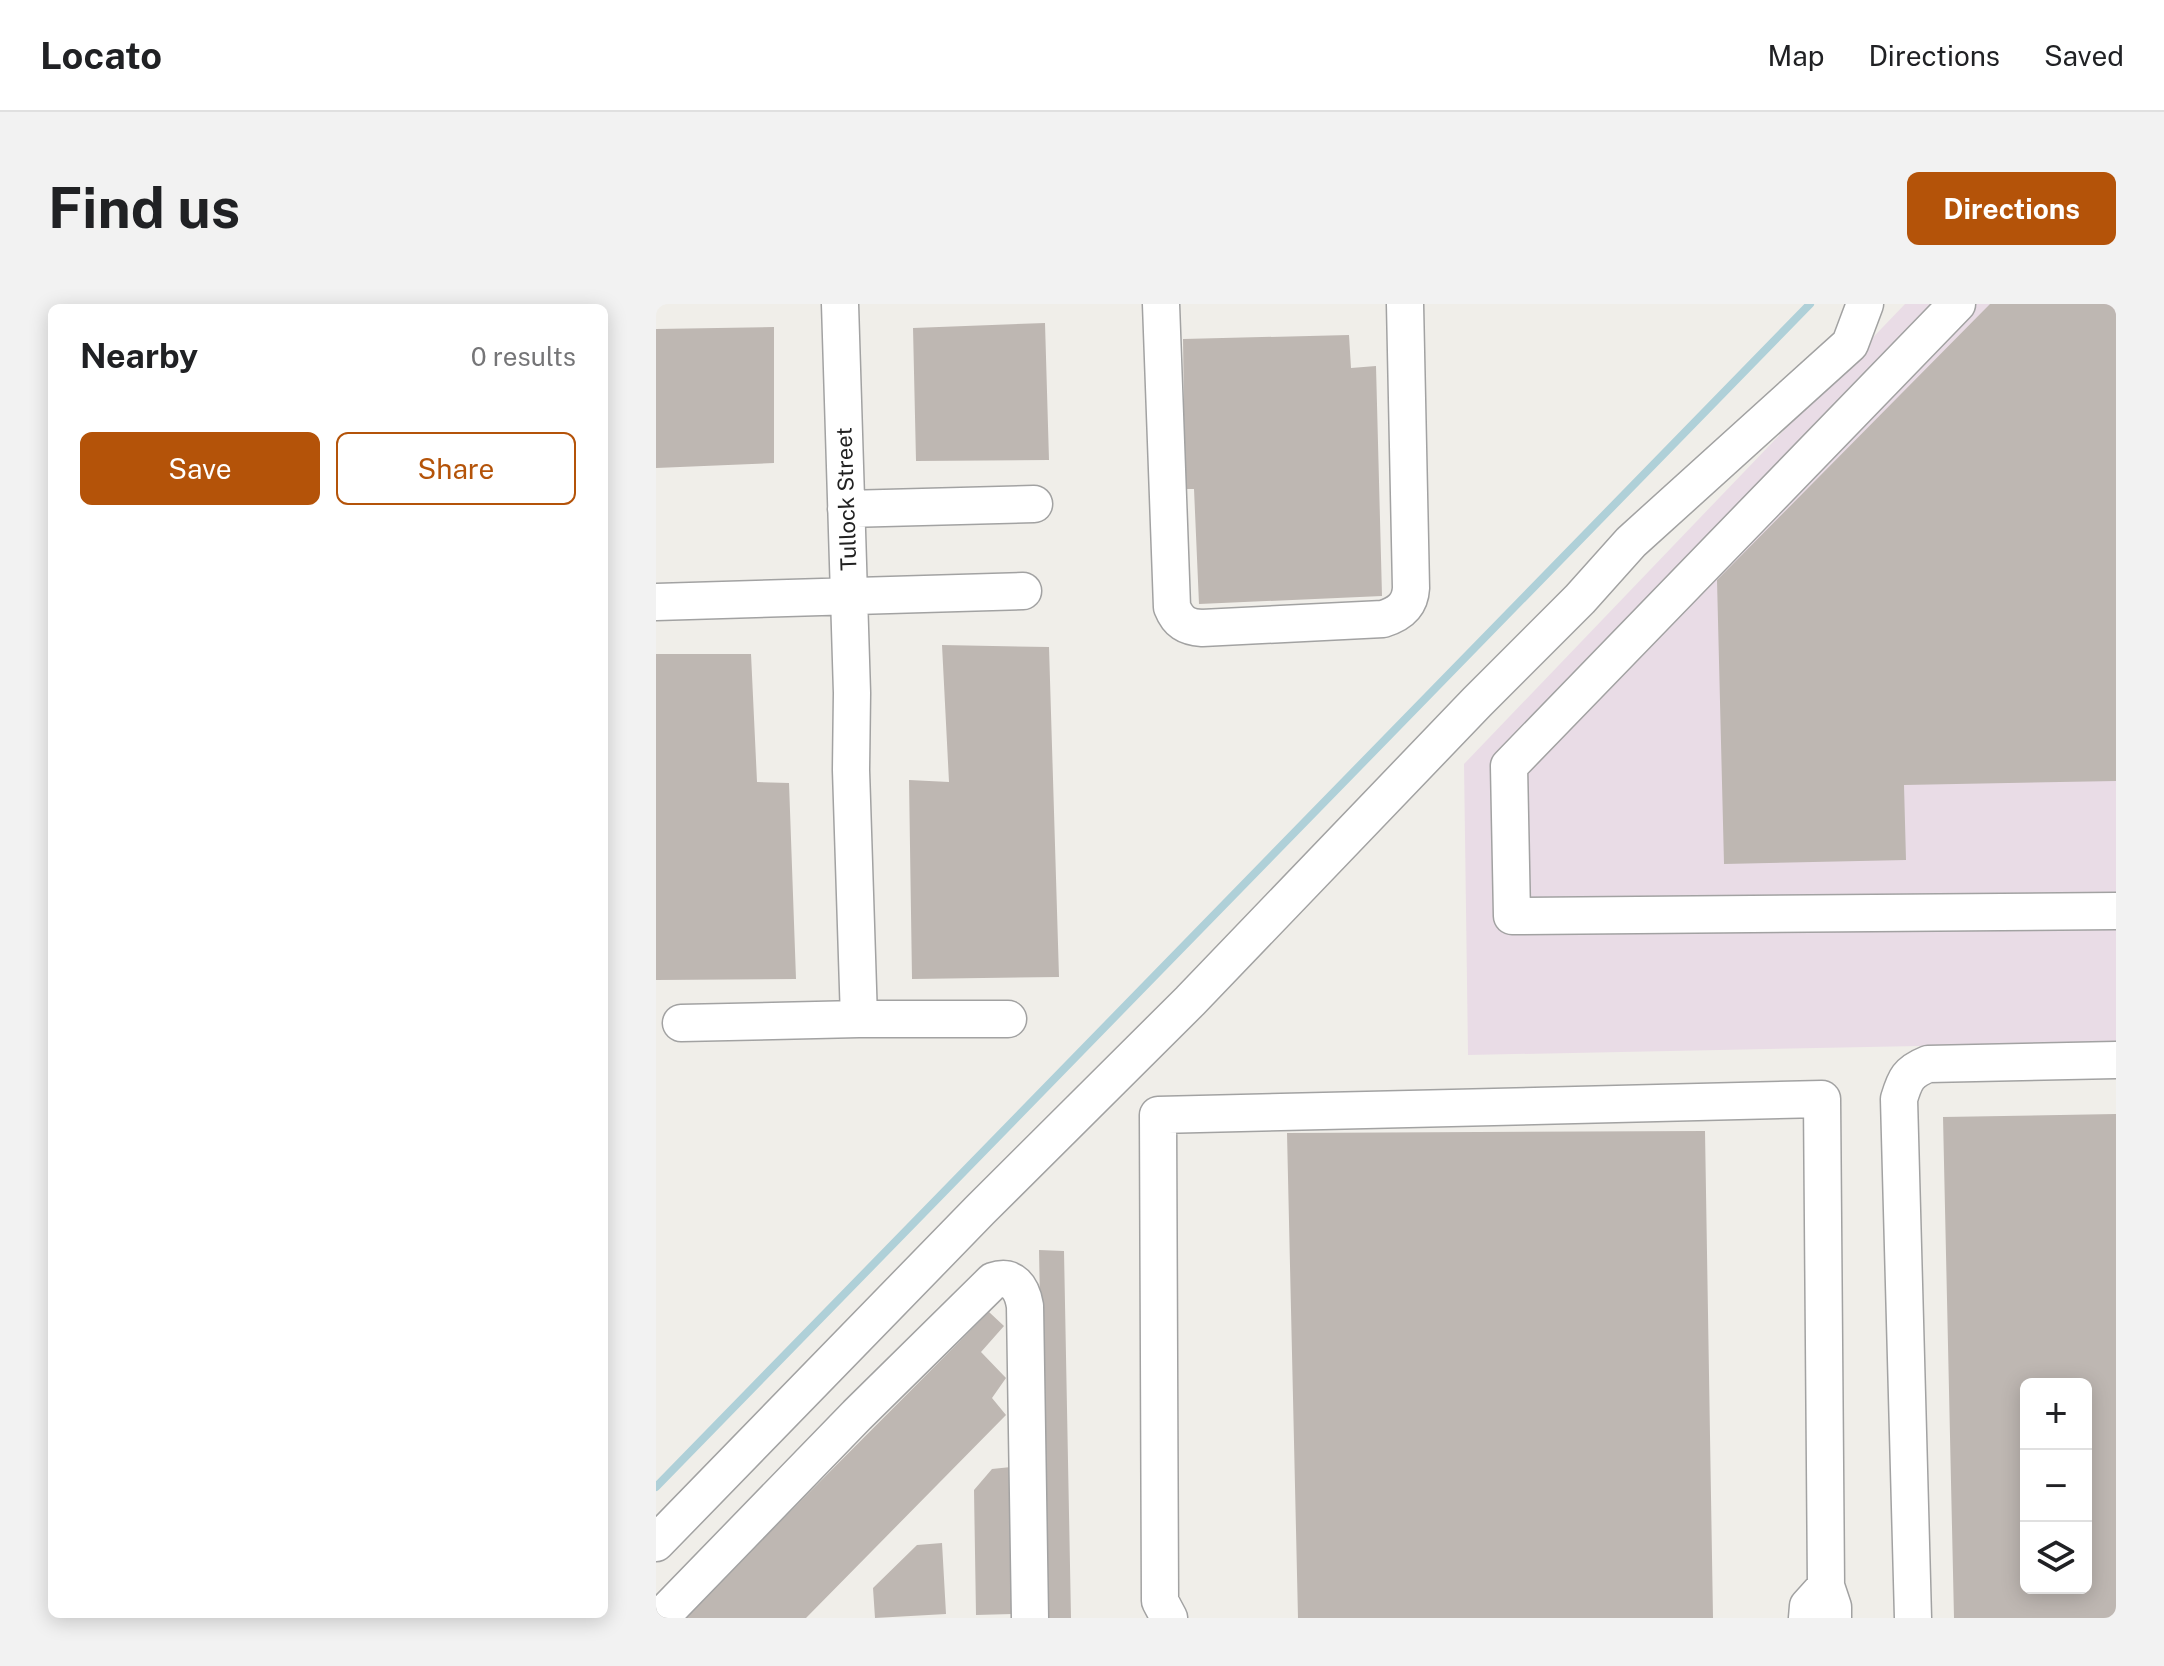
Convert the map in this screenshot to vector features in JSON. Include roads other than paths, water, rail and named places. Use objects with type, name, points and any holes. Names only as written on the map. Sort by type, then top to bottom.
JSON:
[{"type":"street","name":"Tullock Street","points":[[840,304],[859,1019]]},
{"type":"street","points":[[1161,304],[1172,607],[1183,624],[1202,628],[1383,619],[1406,606],[1411,597],[1411,588],[1405,304]]},
{"type":"street","points":[[656,1543],[980,1210],[1190,1001],[1580,599],[1631,542],[1850,344],[1865,304]]},
{"type":"street","points":[[1957,304],[1509,766],[1512,916],[2116,911]]},
{"type":"street","points":[[846,509],[1034,504]]},
{"type":"street","points":[[656,602],[1023,591]]},
{"type":"street","points":[[681,1023],[1008,1019]]},
{"type":"street","points":[[1913,1618],[1899,1099],[1904,1082],[1915,1069],[1928,1064],[2116,1060]]},
{"type":"street","points":[[1160,1612],[1158,1115],[1822,1099],[1830,1602],[1808,1606],[1807,1618]]},
{"type":"street","points":[[660,1618],[937,1335],[993,1281],[1000,1279],[1013,1282],[1020,1288],[1025,1306],[1030,1618]]},
{"type":"waterway","points":[[656,1487],[1810,304]]}]
